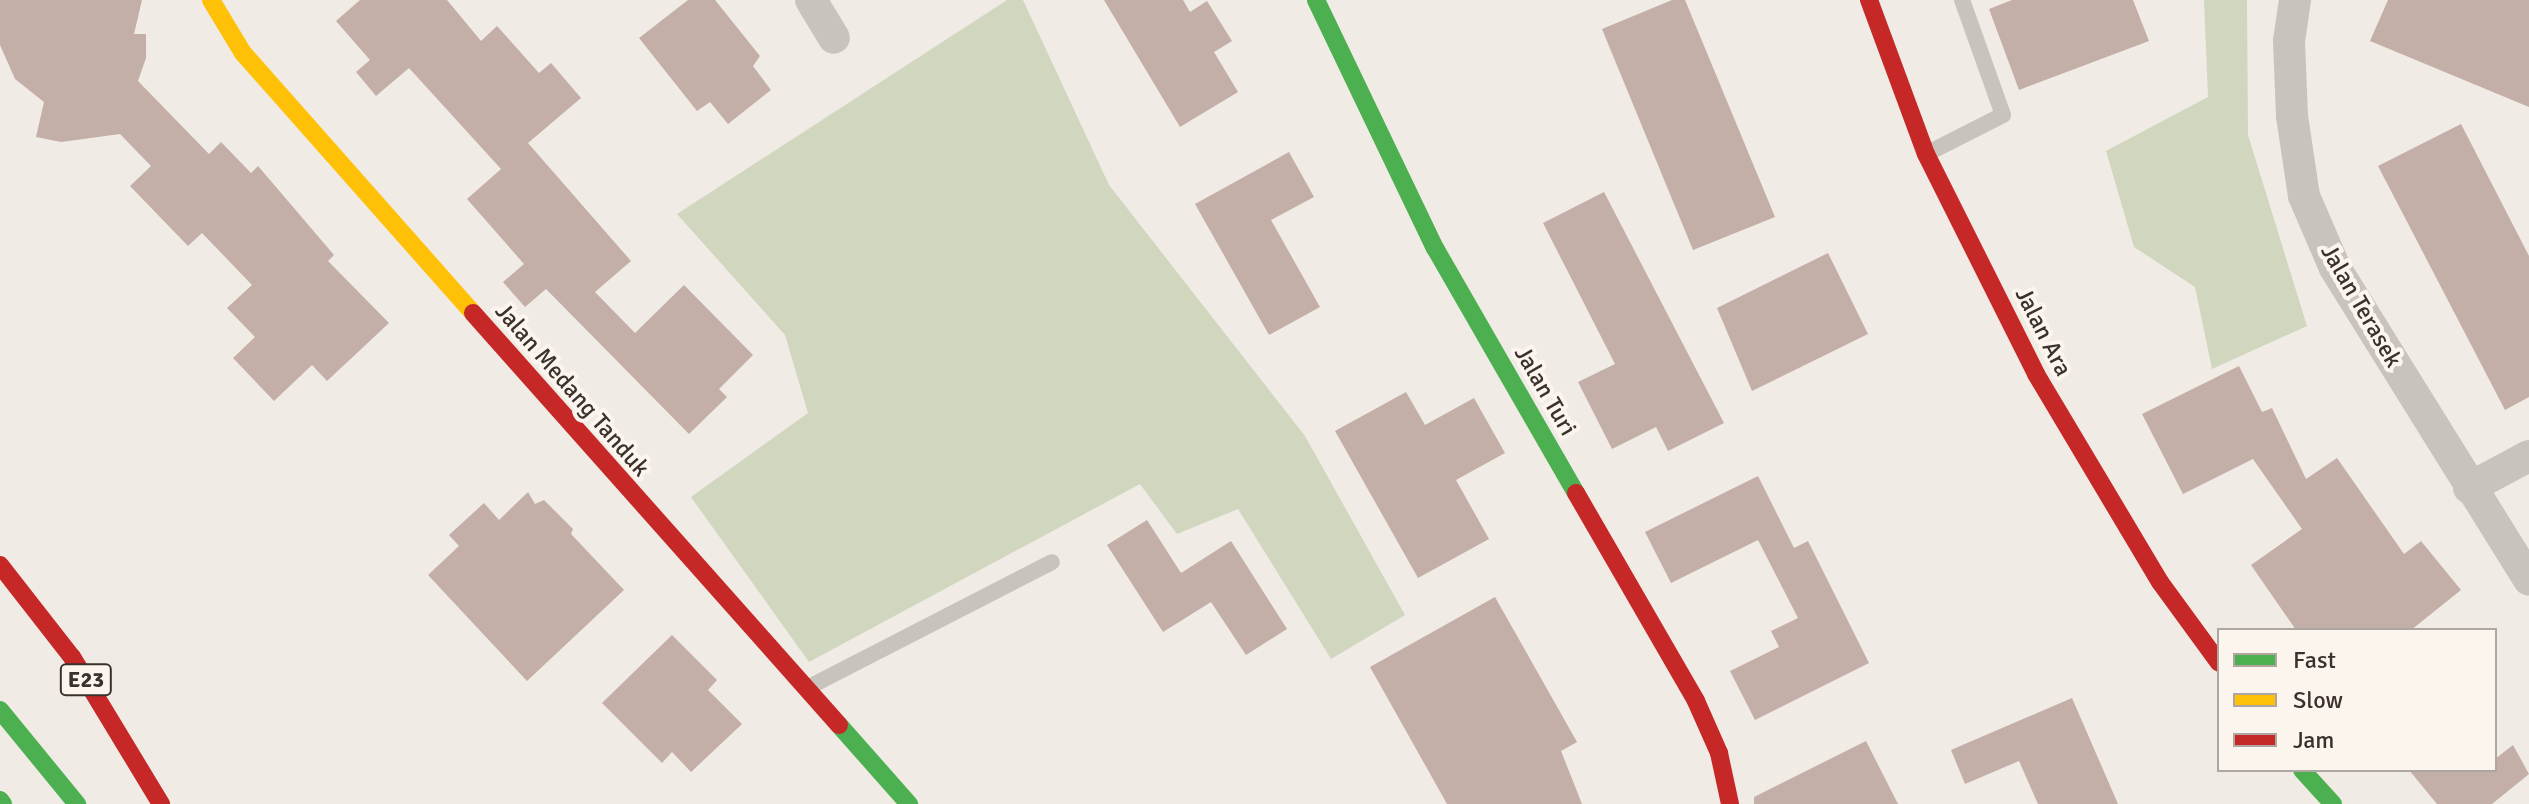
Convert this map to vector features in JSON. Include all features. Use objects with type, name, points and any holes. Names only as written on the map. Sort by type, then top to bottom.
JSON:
[{"type":"main road","name":"Jalan Medang Tanduk","points":[[211,0],[243,53],[804,690],[909,804]]},
{"type":"main road","name":"Jalan Turi","points":[[1316,0],[1435,248],[1696,701],[1719,753],[1730,804]]},
{"type":"main road","name":"Jalan Ara","points":[[1869,0],[1926,154],[2036,374],[2160,582],[2217,660]]},
{"type":"main road","name":"E23","points":[[0,565],[72,657],[161,804]]},
{"type":"main road","points":[[0,712],[48,804]]},
{"type":"main road","points":[[0,712],[77,804]]},
{"type":"main road","points":[[2304,772],[2333,804]]},
{"type":"street","points":[[811,0],[834,38]]},
{"type":"street","name":"Jalan Terasek","points":[[2295,0],[2289,41],[2292,116],[2304,196],[2335,268],[2529,580]]},
{"type":"street","points":[[2469,488],[2529,456]]},
{"type":"lane","points":[[1926,154],[2003,115],[1962,0]]},
{"type":"lane","points":[[804,690],[1052,562]]},
{"type":"green space","points":[[1007,0],[1023,0],[1109,185],[1305,436],[1405,615],[1331,659],[1238,509],[1177,534],[1140,484],[809,662],[691,497],[808,413],[785,335],[677,214]]},
{"type":"green space","points":[[2204,0],[2247,0],[2248,135],[2307,326],[2212,369],[2195,287],[2134,247],[2106,151],[2208,97]]},
{"type":"building","points":[[0,0],[142,0],[134,34],[146,34],[146,58],[138,81],[209,154],[221,142],[251,173],[258,166],[334,255],[328,261],[389,323],[327,381],[312,365],[274,401],[233,358],[255,337],[227,308],[252,285],[202,233],[188,246],[130,186],[151,166],[120,134],[61,142],[36,137],[44,102],[15,79],[0,45]]},
{"type":"building","points":[[360,0],[447,0],[481,41],[497,26],[539,73],[551,63],[581,98],[528,143],[631,261],[595,292],[635,333],[684,285],[753,355],[719,389],[727,397],[689,434],[546,289],[525,307],[503,282],[524,264],[467,199],[501,169],[409,68],[376,96],[356,72],[370,60],[336,21]]},
{"type":"building","points":[[688,0],[715,0],[760,56],[753,66],[771,90],[728,124],[710,102],[697,111],[639,38]]},
{"type":"building","points":[[1104,0],[1183,0],[1190,12],[1207,1],[1232,41],[1214,52],[1238,92],[1180,127]]},
{"type":"building","points":[[1672,0],[1685,0],[1775,217],[1693,250],[1602,29]]},
{"type":"building","points":[[2012,0],[2133,0],[2149,41],[2019,90],[1989,9]]},
{"type":"building","points":[[2388,0],[2529,0],[2529,107],[2370,41]]},
{"type":"building","points":[[2461,124],[2529,256],[2529,397],[2505,410],[2378,166]]},
{"type":"building","points":[[1289,152],[1314,197],[1271,220],[1320,307],[1269,335],[1195,204]]},
{"type":"building","points":[[1604,192],[1724,423],[1668,451],[1656,427],[1612,449],[1578,382],[1615,364],[1543,223]]},
{"type":"building","points":[[1828,253],[1868,334],[1752,391],[1717,308]]},
{"type":"building","points":[[2239,366],[2262,412],[2272,408],[2306,479],[2337,458],[2404,554],[2421,541],[2461,590],[2414,628],[2295,628],[2251,565],[2302,529],[2253,459],[2183,494],[2142,414]]},
{"type":"building","points":[[1406,392],[1425,425],[1474,398],[1505,453],[1456,480],[1489,539],[1418,578],[1335,431]]},
{"type":"building","points":[[1758,476],[1794,548],[1808,541],[1869,663],[1755,720],[1730,671],[1779,647],[1771,631],[1798,618],[1758,540],[1671,583],[1645,532]]},
{"type":"building","points":[[528,492],[535,504],[544,500],[573,529],[571,534],[624,590],[527,681],[428,575],[459,546],[449,535],[484,503],[499,520]]},
{"type":"building","points":[[1147,520],[1181,573],[1231,541],[1287,629],[1246,655],[1211,602],[1163,632],[1107,545]]},
{"type":"building","points":[[1495,597],[1577,742],[1561,751],[1582,804],[1447,804],[1370,667]]},
{"type":"building","points":[[672,635],[717,680],[708,690],[742,724],[691,772],[672,752],[662,763],[602,703]]},
{"type":"building","points":[[2072,698],[2118,804],[2038,804],[2019,761],[1965,784],[1951,750]]},
{"type":"building","points":[[1866,741],[1898,804],[1754,804],[1754,797]]},
{"type":"building","points":[[2513,745],[2529,774],[2492,804],[2437,804],[2411,772],[2497,772],[2497,757]]},
{"type":"traffic: fast","points":[[1316,0],[1435,248],[1576,493]]},
{"type":"traffic: fast","points":[[0,710],[77,804]]},
{"type":"traffic: fast","points":[[839,725],[909,804]]},
{"type":"traffic: fast","points":[[2304,772],[2333,804]]},
{"type":"traffic: fast","points":[[0,800],[3,804]]},
{"type":"traffic: slow","points":[[211,0],[243,53],[473,313]]},
{"type":"traffic: jam","points":[[1869,0],[1926,154],[2036,374],[2160,582],[2217,660]]},
{"type":"traffic: jam","points":[[473,313],[839,725]]},
{"type":"traffic: jam","points":[[1576,493],[1696,701],[1719,753],[1730,804]]},
{"type":"traffic: jam","points":[[0,565],[72,657],[161,804]]}]
